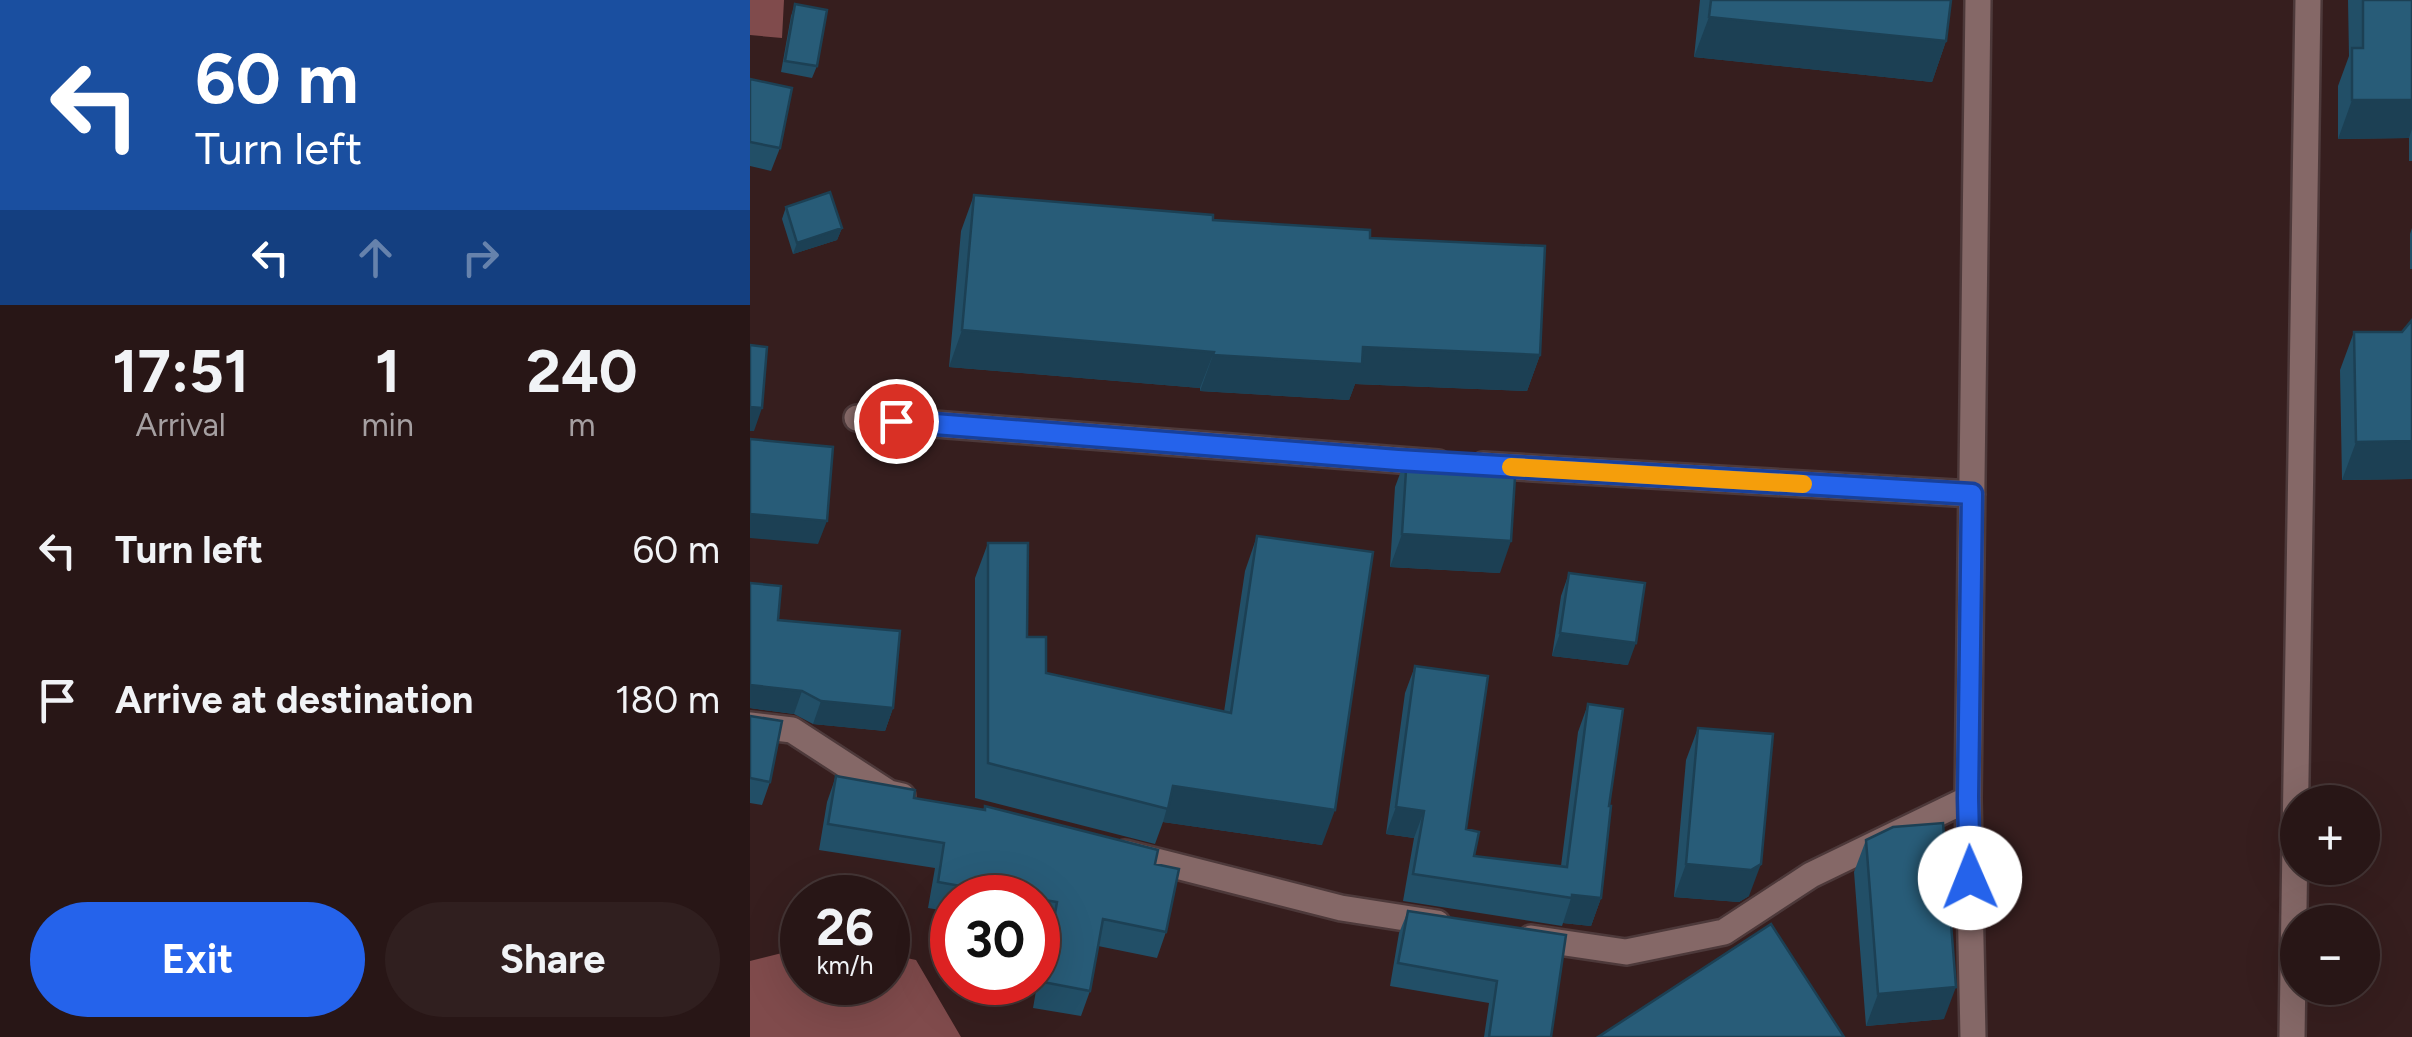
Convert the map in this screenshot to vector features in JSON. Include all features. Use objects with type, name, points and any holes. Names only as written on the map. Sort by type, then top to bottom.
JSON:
[{"type":"street","points":[[1973,1037],[1968,798],[1978,0]]},
{"type":"street","points":[[2292,1037],[2308,0]]},
{"type":"street","points":[[857,418],[1398,460],[1972,494]]},
{"type":"street","points":[[750,724],[792,730],[889,792],[927,802]]},
{"type":"street","points":[[1512,934],[1626,952],[1724,932],[1811,875],[1968,798]]},
{"type":"street","points":[[1096,846],[1341,908],[1455,926]]},
{"type":"shaded area","points":[[750,0],[784,0],[782,38],[750,35]]},
{"type":"shaded area","points":[[780,954],[780,1005],[910,1005],[910,959],[916,960],[930,984],[930,1005],[942,1005],[961,1037],[750,1037],[750,961]]},
{"type":"building","points":[[1711,0],[1951,0],[1946,41],[1709,17]]},
{"type":"building","points":[[2363,0],[2412,0],[2412,100],[2352,100],[2352,48],[2363,48]]},
{"type":"building","points":[[795,4],[827,10],[817,66],[785,61]]},
{"type":"building","points":[[750,79],[792,88],[780,148],[750,142]]},
{"type":"building","points":[[830,192],[842,228],[797,243],[786,207]]},
{"type":"building","points":[[974,195],[1213,215],[1213,220],[1370,230],[1370,238],[1545,246],[1540,355],[1363,347],[1362,364],[1213,355],[1214,352],[962,330]]},
{"type":"building","points":[[2412,320],[2412,441],[2356,442],[2354,332],[2402,332]]},
{"type":"building","points":[[750,345],[767,347],[762,408],[750,407]]},
{"type":"building","points":[[750,439],[833,447],[827,521],[750,514]]},
{"type":"building","points":[[1407,455],[1516,461],[1511,541],[1402,534]]},
{"type":"building","points":[[1257,536],[1373,552],[1335,810],[1173,786],[1168,809],[988,763],[988,543],[1028,543],[1027,637],[1046,637],[1046,673],[1231,713]]},
{"type":"building","points":[[1569,573],[1645,583],[1636,643],[1560,633]]},
{"type":"building","points":[[750,583],[781,586],[778,620],[900,631],[893,708],[821,701],[802,691],[750,685]]},
{"type":"building","points":[[1415,666],[1488,676],[1466,829],[1479,832],[1474,856],[1567,867],[1588,704],[1623,709],[1601,898],[1572,898],[1413,874],[1424,811],[1396,807]]},
{"type":"building","points":[[750,716],[782,721],[770,782],[750,778]]},
{"type":"building","points":[[1698,728],[1773,734],[1761,864],[1751,870],[1686,864]]},
{"type":"building","points":[[836,776],[915,790],[914,798],[985,810],[985,806],[1158,850],[1155,864],[1179,869],[1166,932],[1103,919],[1090,991],[1060,985],[1060,875],[939,875],[944,843],[828,824]]},
{"type":"building","points":[[1943,823],[1956,987],[1878,994],[1866,840],[1893,827]]},
{"type":"building","points":[[1408,911],[1566,935],[1551,1037],[1489,1037],[1497,981],[1398,963]]},
{"type":"building","points":[[1771,924],[1844,1037],[1598,1037]]},
{"type":"slow traffic","points":[[1511,467],[1803,484]]},
{"type":"route","points":[[896,421],[1398,460],[1972,494],[1970,878]]}]
